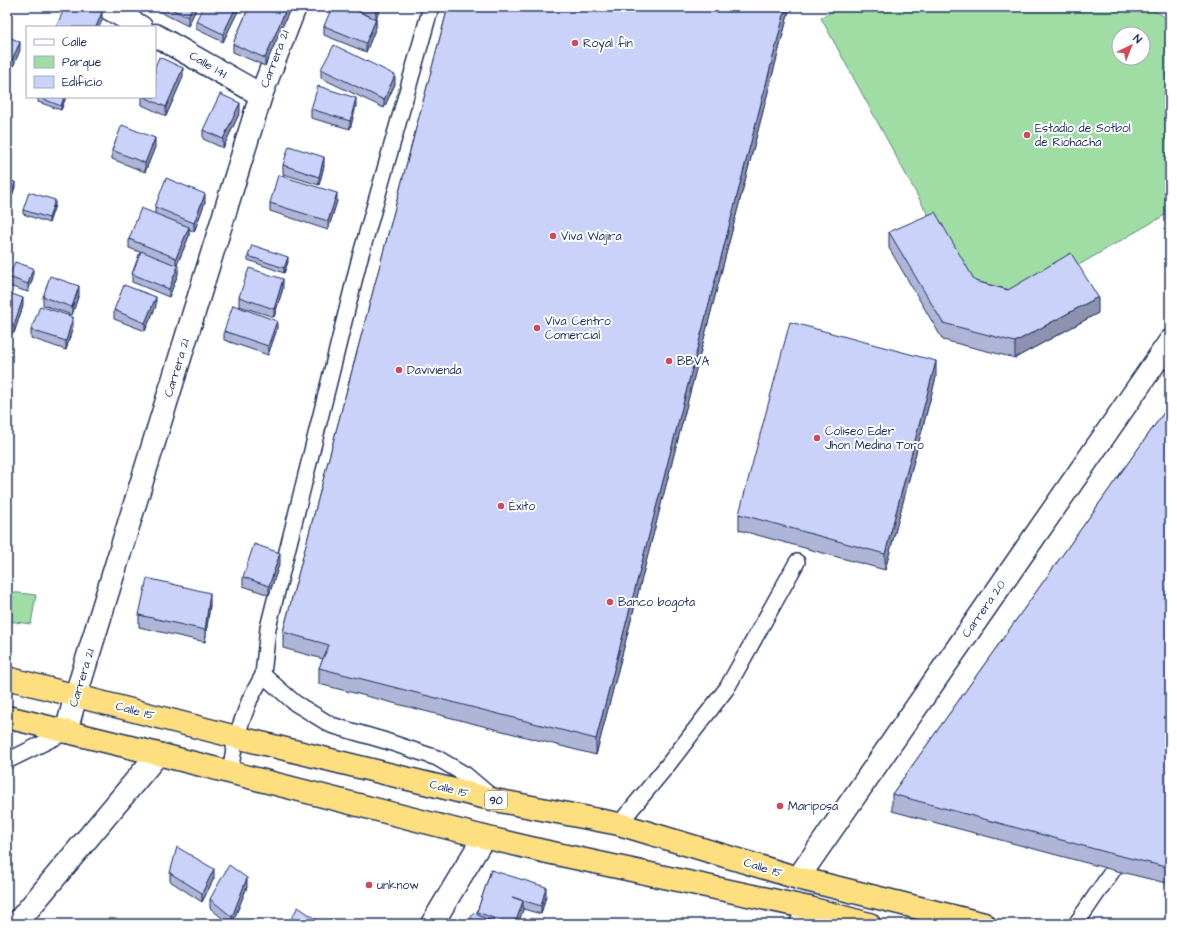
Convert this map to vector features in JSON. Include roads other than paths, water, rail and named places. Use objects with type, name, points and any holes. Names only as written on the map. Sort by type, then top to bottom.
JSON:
[{"type":"highway","name":"Calle 15","points":[[7,678],[236,738],[495,800],[619,824],[798,878],[984,924]]},
{"type":"highway","points":[[7,717],[805,916],[868,924]]},
{"type":"street","points":[[106,7],[140,26]]},
{"type":"street","name":"Carrera 21","points":[[66,732],[76,695],[261,95],[295,7]]},
{"type":"street","name":"Calle 14I","points":[[156,36],[261,95]]},
{"type":"street","name":"Carrera 20","points":[[798,878],[1170,341]]},
{"type":"street","points":[[16,924],[158,754]]},
{"type":"street","points":[[432,924],[484,837]]},
{"type":"lane","points":[[230,772],[236,738],[250,699],[263,675],[268,628],[359,261],[431,7]]},
{"type":"lane","points":[[619,824],[667,766],[727,688],[796,562]]},
{"type":"lane","points":[[263,675],[295,703],[331,725],[437,758],[466,775],[495,800]]},
{"type":"lane","points":[[7,760],[66,732]]},
{"type":"lane","points":[[1076,924],[1133,842]]},
{"type":"place","name":"Royal fin","points":[[575,43]]},
{"type":"place","name":"Estadio de Sotbol de Riohacha","points":[[1027,135]]},
{"type":"place","name":"Viva Wajira","points":[[553,236]]},
{"type":"place","name":"Viva Centro Comercial","points":[[537,328]]},
{"type":"place","name":"BBVA","points":[[669,361]]},
{"type":"place","name":"Davivienda","points":[[399,370]]},
{"type":"place","name":"Coliseo Eder Jhon Medina Toro","points":[[817,438]]},
{"type":"place","name":"Éxito","points":[[501,506]]},
{"type":"place","name":"Banco bogota","points":[[610,602]]},
{"type":"place","name":"Mariposa","points":[[780,806]]},
{"type":"place","name":"unknow","points":[[369,885]]}]
